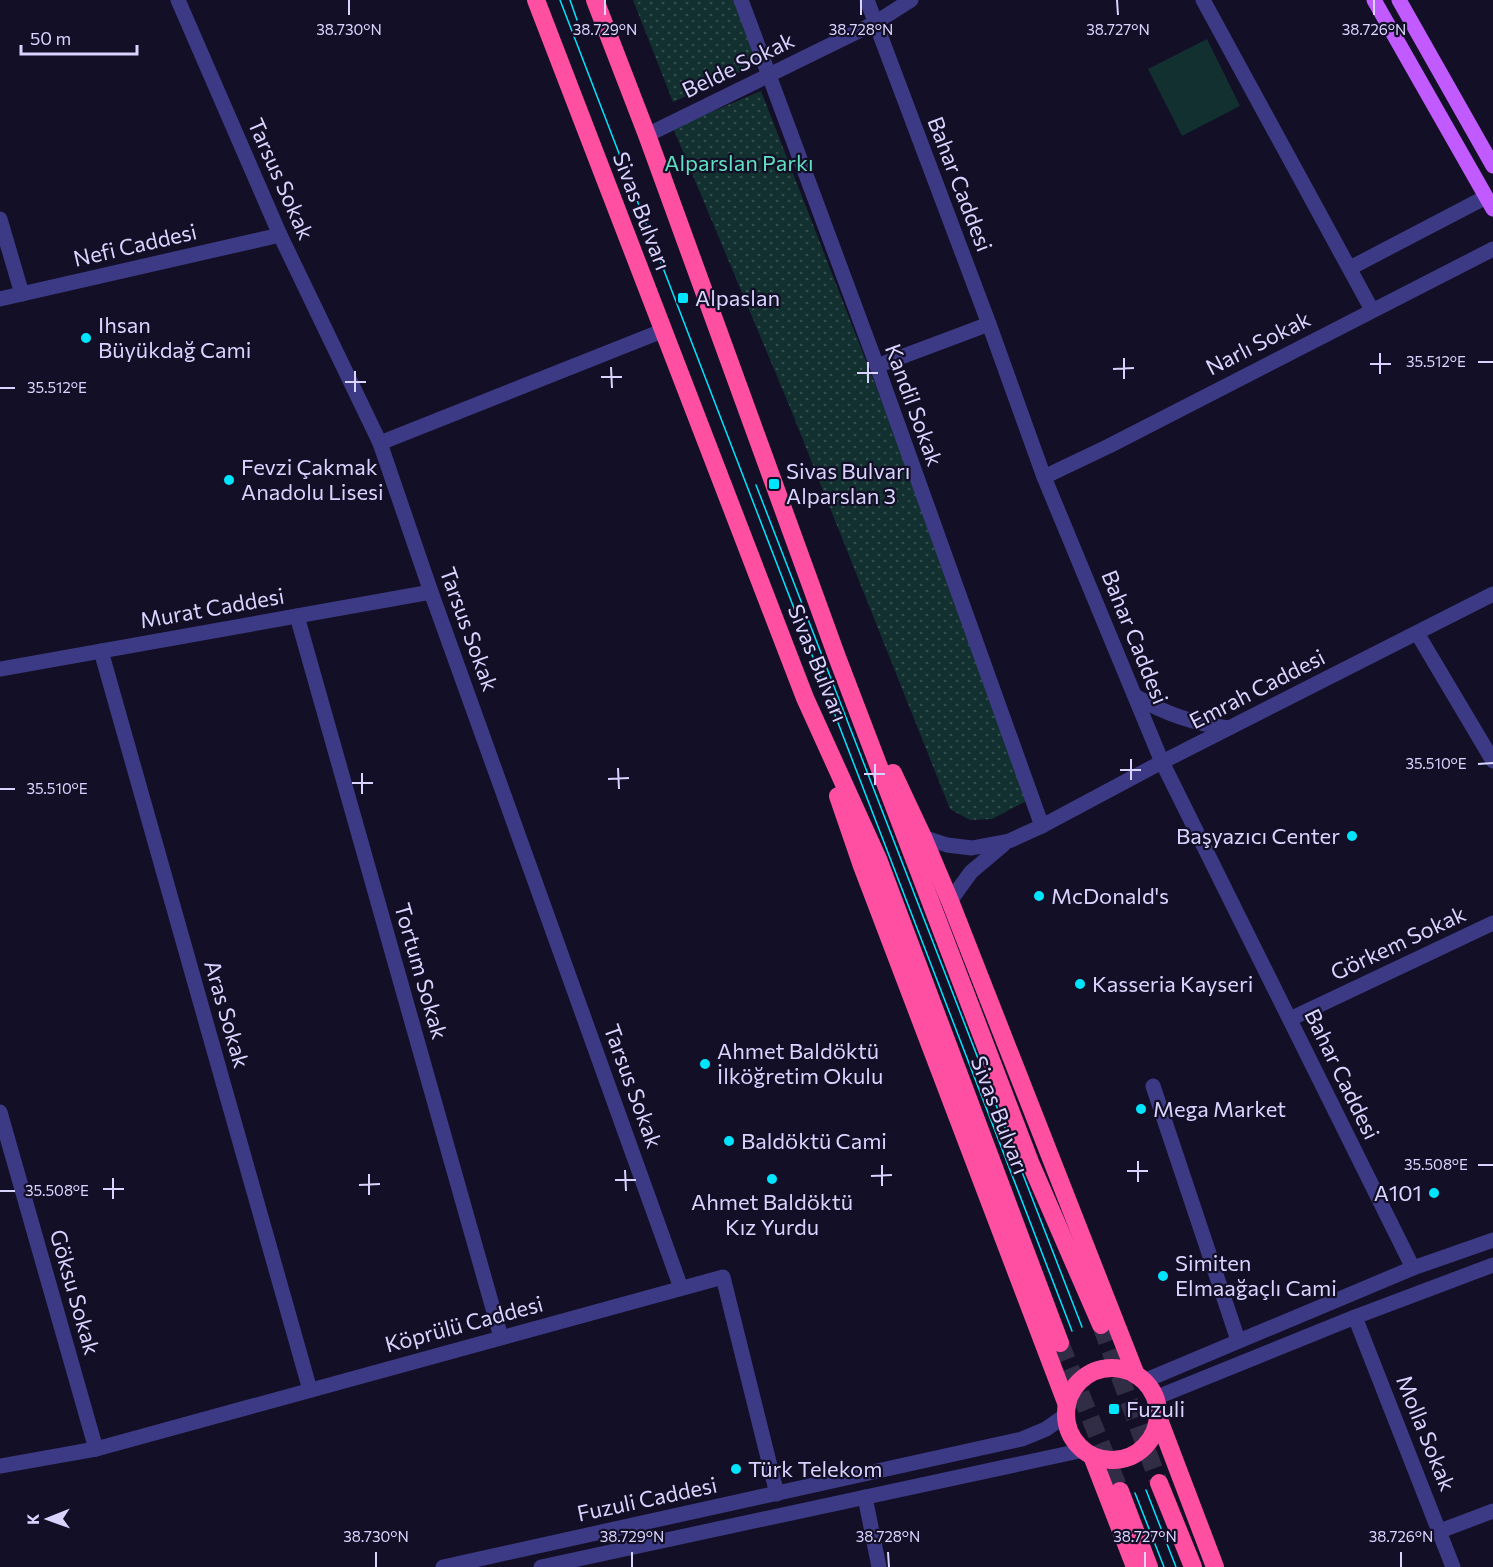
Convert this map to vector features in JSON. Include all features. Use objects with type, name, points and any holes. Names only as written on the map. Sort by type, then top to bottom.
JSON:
[{"type":"highway","name":"Sivas Bulvarı","points":[[536,0],[805,698],[878,859],[1060,1343]]},
{"type":"highway","name":"Sivas Bulvarı","points":[[595,0],[647,135],[837,657],[1030,1162],[1101,1325]]},
{"type":"highway","points":[[837,657],[923,837],[950,901],[1140,1378],[1155,1398],[1158,1417],[1215,1567]]},
{"type":"highway","points":[[805,698],[862,866],[1067,1410],[1071,1435],[1088,1453],[1135,1567]]},
{"type":"highway","points":[[1067,1410],[1075,1387],[1098,1370],[1118,1369],[1140,1378]]},
{"type":"highway","points":[[1088,1453],[1112,1460],[1121,1459],[1139,1451],[1152,1436],[1158,1417]]},
{"type":"highway","points":[[1160,1483],[1193,1567]]},
{"type":"highway","points":[[1120,1491],[1149,1567]]},
{"type":"main road","points":[[1374,0],[1489,203]]},
{"type":"main road","points":[[1400,0],[1493,166]]},
{"type":"street","name":"Tarsus Sokak","points":[[178,0],[280,235],[380,443],[431,592],[681,1288]]},
{"type":"street","name":"Kandil Sokak","points":[[741,0],[877,366],[1042,826]]},
{"type":"street","name":"Bahar Caddesi","points":[[867,0],[1044,477],[1162,762],[1413,1268]]},
{"type":"street","name":"Belde Sokak","points":[[647,135],[875,23],[911,0]]},
{"type":"street","points":[[1203,0],[1372,310]]},
{"type":"street","points":[[1350,268],[1489,203]]},
{"type":"street","points":[[0,219],[22,294]]},
{"type":"street","name":"Nefi Caddesi","points":[[0,299],[280,235]]},
{"type":"street","name":"Narlı Sokak","points":[[1044,477],[1493,249]]},
{"type":"street","points":[[877,366],[989,324]]},
{"type":"street","points":[[380,443],[662,331]]},
{"type":"street","name":"Murat Caddesi","points":[[0,669],[431,592]]},
{"type":"street","name":"Emrah Caddesi","points":[[1009,840],[1042,826],[1162,762],[1493,594]]},
{"type":"street","name":"Tortum Sokak","points":[[297,616],[501,1337]]},
{"type":"street","points":[[1417,633],[1493,761]]},
{"type":"street","name":"Aras Sokak","points":[[101,651],[310,1390]]},
{"type":"street","points":[[1135,696],[1188,721],[1229,728]]},
{"type":"street","points":[[923,837],[959,847],[984,847],[1009,840]]},
{"type":"street","points":[[950,901],[971,873],[1009,840]]},
{"type":"street","name":"Görkem Sokak","points":[[1290,1019],[1493,923]]},
{"type":"street","points":[[1153,1086],[1239,1340]]},
{"type":"street","name":"Göksu Sokak","points":[[0,1112],[96,1449]]},
{"type":"street","points":[[1140,1378],[1413,1268],[1493,1240]]},
{"type":"street","points":[[1155,1398],[1355,1317],[1493,1265]]},
{"type":"street","name":"Köprülü Caddesi","points":[[0,1466],[96,1449],[723,1277],[777,1494]]},
{"type":"street","name":"Molla Sokak","points":[[1355,1317],[1453,1567]]},
{"type":"street","name":"Fuzuli Caddesi","points":[[443,1567],[1022,1439],[1046,1429],[1067,1410]]},
{"type":"street","name":"Fuzuli Caddesi","points":[[541,1567],[865,1497],[1088,1453]]},
{"type":"street","points":[[865,1497],[879,1567]]},
{"type":"street","points":[[1440,1531],[1493,1511]]},
{"type":"green space","name":"Alparslan Parkı","points":[[633,0],[735,0],[760,63],[673,102]]},
{"type":"green space","points":[[1207,39],[1240,106],[1182,136],[1148,69]]},
{"type":"green space","name":"Alparslan Parkı","points":[[761,91],[931,528],[1030,799],[992,819],[970,820],[950,809],[789,405],[673,128]]},
{"type":"tunnel","points":[[1101,1325],[1159,1483]]},
{"type":"tunnel","points":[[1060,1343],[1120,1491]]},
{"type":"tram line","points":[[560,0],[1072,1331]]},
{"type":"tram line","points":[[570,0],[577,20]]},
{"type":"tram line","points":[[756,485],[1082,1327]]},
{"type":"tram line","points":[[1146,1490],[1176,1567]]},
{"type":"tram line","points":[[1135,1493],[1164,1567]]},
{"type":"place","name":"Alpaslan","points":[[683,298]]},
{"type":"place","name":"Ihsan Büyükdağ Cami","points":[[86,338]]},
{"type":"place","name":"Fevzi Çakmak Anadolu Lisesi","points":[[229,480]]},
{"type":"place","name":"Sivas Bulvarı Alparslan 3","points":[[774,484]]},
{"type":"place","name":"Başyazıcı Center","points":[[1352,836]]},
{"type":"place","name":"McDonald's","points":[[1039,896]]},
{"type":"place","name":"Kasseria Kayseri","points":[[1080,984]]},
{"type":"place","name":"Ahmet Baldöktü İlköğretim Okulu","points":[[705,1064]]},
{"type":"place","name":"Mega Market","points":[[1141,1109]]},
{"type":"place","name":"Baldöktü Cami","points":[[729,1141]]},
{"type":"place","name":"Ahmet Baldöktü Kız Yurdu","points":[[772,1179]]},
{"type":"place","name":"A101","points":[[1434,1193]]},
{"type":"place","name":"Simiten Elmaağaçlı Cami","points":[[1163,1276]]},
{"type":"place","name":"Fuzuli","points":[[1114,1409]]},
{"type":"place","name":"Türk Telekom","points":[[736,1469]]}]
